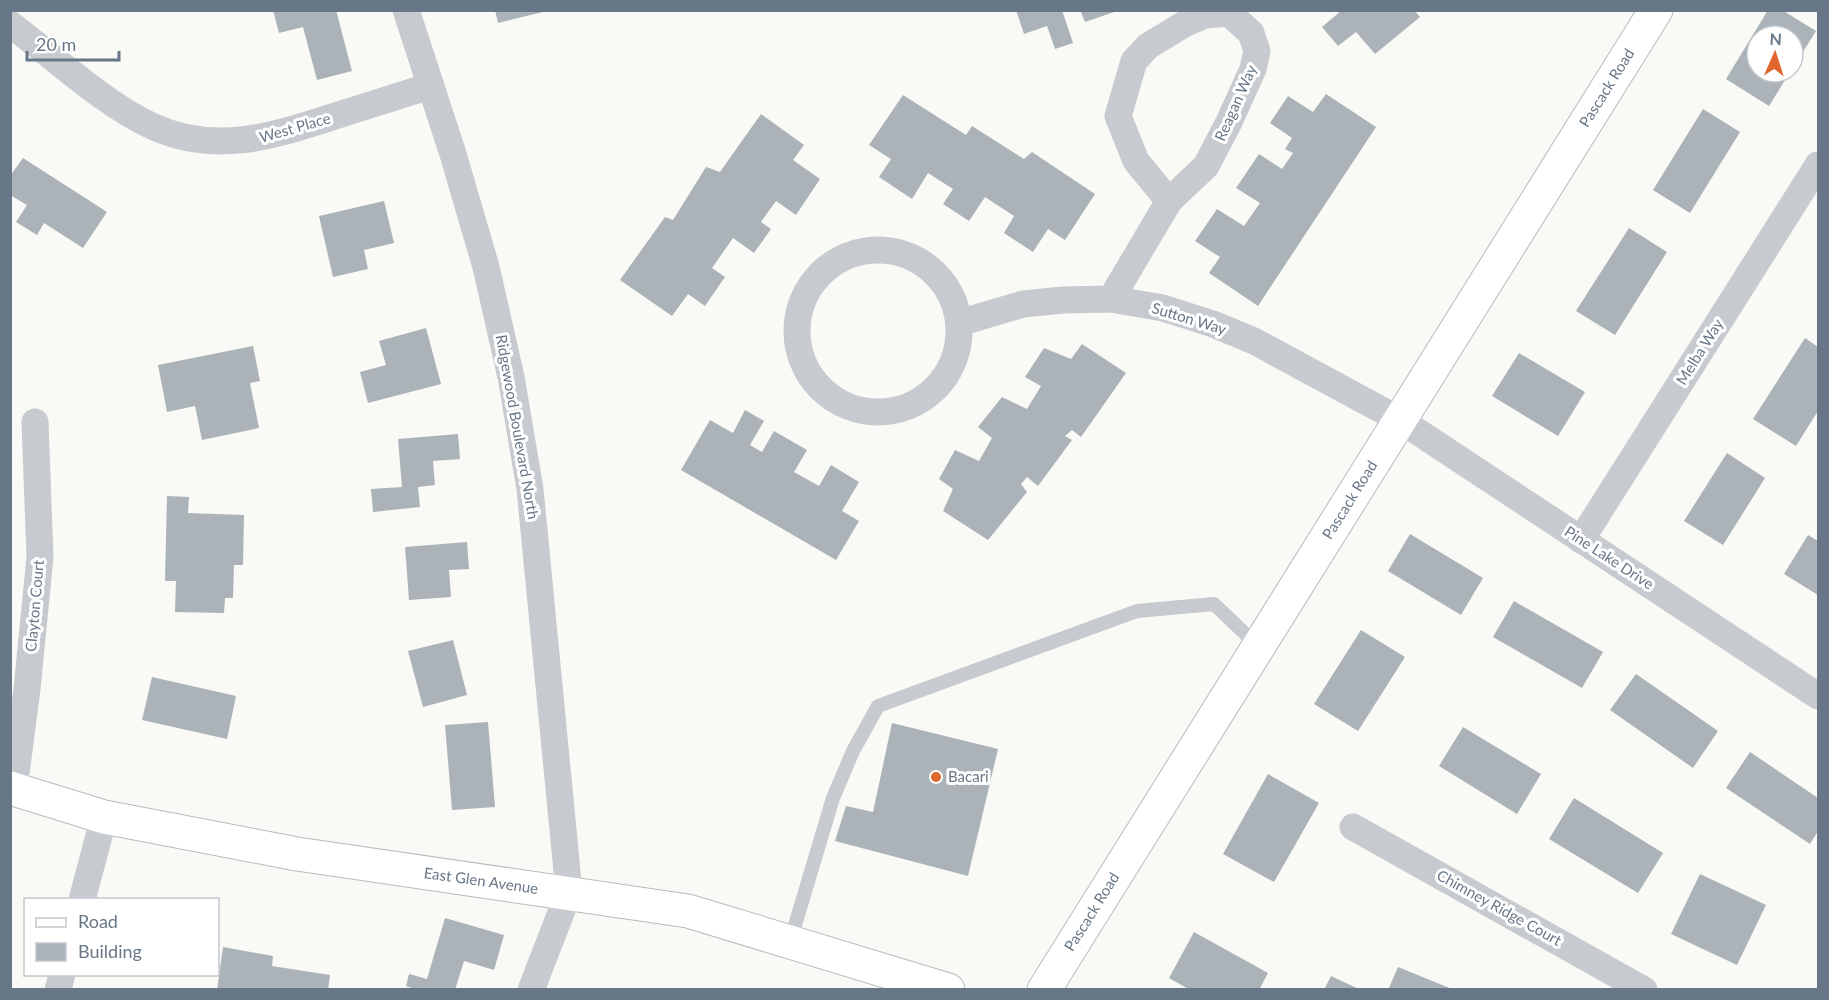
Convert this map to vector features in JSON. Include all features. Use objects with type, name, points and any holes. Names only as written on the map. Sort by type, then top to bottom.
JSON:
[{"type":"street","name":"Ridgewood Boulevard North","points":[[406,10],[486,267],[511,377],[530,489],[569,892]]},
{"type":"street","name":"Pascack Road","points":[[1044,990],[1656,10]]},
{"type":"street","name":"Reagan Way","points":[[1111,299],[1169,201],[1206,166],[1253,69],[1257,51],[1251,33],[1229,13],[1205,15],[1186,23],[1148,46],[1134,61],[1118,116],[1136,161],[1169,201]]},
{"type":"street","name":"West Place","points":[[10,24],[122,109],[155,127],[191,139],[226,142],[268,138],[430,86]]},
{"type":"street","name":"Melba Way","points":[[1581,540],[1818,165]]},
{"type":"street","points":[[872,249],[897,251],[920,261],[940,277],[953,299],[959,323],[957,351],[945,377],[925,397],[900,410],[871,412],[844,405],[820,389],[804,366],[796,339],[798,310],[808,287],[825,268],[847,255],[872,249]]},
{"type":"street","name":"Sutton Way","points":[[959,323],[1023,304],[1064,300],[1111,299],[1163,308],[1224,328],[1254,341],[1400,420]]},
{"type":"street","name":"Pine Lake Drive","points":[[1400,420],[1818,696]]},
{"type":"street","name":"Clayton Court","points":[[12,789],[40,557],[34,422]]},
{"type":"street","name":"East Glen Avenue","points":[[12,789],[104,818],[297,854],[688,911],[948,990]]},
{"type":"street","points":[[83,898],[104,818]]},
{"type":"street","name":"Chimney Ridge Court","points":[[1353,827],[1644,990]]},
{"type":"street","points":[[531,990],[569,892]]},
{"type":"lane","points":[[789,942],[833,798],[853,751],[878,706],[1137,611],[1214,604],[1259,646]]},
{"type":"building","points":[[273,10],[336,10],[352,71],[317,80],[303,27],[279,33]]},
{"type":"building","points":[[495,10],[547,10],[547,11],[498,23]]},
{"type":"building","points":[[1016,10],[1062,10],[1073,43],[1055,49],[1047,26],[1024,34]]},
{"type":"building","points":[[1080,10],[1117,10],[1117,11],[1085,22]]},
{"type":"building","points":[[1342,10],[1414,10],[1420,17],[1375,54],[1356,32],[1338,46],[1322,27]]},
{"type":"building","points":[[1768,10],[1782,10],[1805,24],[1759,24]]},
{"type":"building","points":[[1805,24],[1816,31],[1805,49]]},
{"type":"building","points":[[1745,48],[1745,84],[1783,84],[1769,106],[1726,79]]},
{"type":"building","points":[[1326,94],[1376,127],[1258,306],[1209,273],[1220,257],[1195,241],[1217,209],[1244,226],[1260,203],[1236,188],[1259,154],[1282,169],[1293,153],[1285,149],[1292,138],[1270,123],[1288,96],[1313,112]]},
{"type":"building","points":[[903,95],[966,135],[972,126],[1024,159],[1032,152],[1095,194],[1065,240],[1048,229],[1033,252],[1004,233],[1014,216],[985,197],[969,221],[943,204],[953,189],[928,173],[912,199],[879,177],[891,159],[869,145]]},
{"type":"building","points":[[1703,109],[1740,132],[1690,213],[1653,190]]},
{"type":"building","points":[[761,114],[804,145],[793,160],[820,179],[796,215],[776,201],[761,222],[771,229],[754,253],[733,238],[712,268],[725,277],[705,306],[688,294],[672,316],[620,280],[665,217],[673,220],[706,167],[720,172]]},
{"type":"building","points":[[23,158],[107,212],[83,248],[44,223],[37,235],[16,222],[27,205],[10,195],[10,176]]},
{"type":"building","points":[[384,201],[394,243],[364,250],[368,269],[333,277],[319,216]]},
{"type":"building","points":[[1629,228],[1667,252],[1615,335],[1576,311]]},
{"type":"building","points":[[426,328],[441,384],[368,403],[360,372],[386,365],[379,341]]},
{"type":"building","points":[[1805,338],[1818,347],[1818,411],[1796,446],[1753,419]]},
{"type":"building","points":[[1082,344],[1126,373],[1081,437],[1072,430],[1065,436],[1072,440],[1038,486],[1027,477],[1021,484],[1027,492],[988,540],[943,511],[953,489],[939,479],[955,450],[979,461],[992,438],[978,427],[1002,397],[1027,409],[1041,386],[1025,377],[1044,348],[1071,359]]},
{"type":"building","points":[[253,346],[260,381],[250,383],[259,428],[202,440],[195,406],[167,412],[158,365]]},
{"type":"building","points":[[1519,353],[1585,392],[1558,436],[1492,396]]},
{"type":"building","points":[[745,410],[764,421],[750,445],[762,452],[774,431],[807,450],[794,472],[819,486],[831,465],[859,482],[842,511],[859,521],[836,560],[681,470],[710,420],[733,433]]},
{"type":"building","points":[[458,434],[460,459],[433,461],[435,485],[418,487],[420,507],[373,512],[371,489],[402,487],[398,439]]},
{"type":"building","points":[[1727,453],[1765,478],[1723,545],[1684,521]]},
{"type":"building","points":[[167,496],[189,497],[188,513],[244,515],[243,565],[234,565],[233,598],[225,598],[224,613],[175,612],[176,581],[165,581]]},
{"type":"building","points":[[1410,534],[1483,578],[1461,615],[1388,571]]},
{"type":"building","points":[[1808,535],[1818,541],[1818,595],[1784,574]]},
{"type":"building","points":[[467,542],[469,569],[449,570],[451,597],[409,600],[405,547]]},
{"type":"building","points":[[1514,601],[1603,652],[1582,688],[1493,637]]},
{"type":"building","points":[[1361,630],[1405,657],[1358,731],[1314,704]]},
{"type":"building","points":[[453,640],[467,695],[423,707],[408,651]]},
{"type":"building","points":[[1636,674],[1718,731],[1693,768],[1610,710]]},
{"type":"building","points":[[152,677],[236,696],[227,739],[142,720]]},
{"type":"building","points":[[488,722],[495,807],[452,810],[445,725]]},
{"type":"building","name":"Bacari","points":[[892,723],[998,749],[968,876],[835,841],[846,806],[873,812]]},
{"type":"building","points":[[1463,727],[1541,774],[1517,814],[1439,766]]},
{"type":"building","points":[[1750,752],[1818,798],[1818,831],[1810,844],[1726,788]]},
{"type":"building","points":[[1268,774],[1319,803],[1274,882],[1223,854]]},
{"type":"building","points":[[1574,798],[1663,853],[1638,893],[1549,839]]},
{"type":"building","points":[[1700,874],[1766,905],[1737,965],[1671,934]]},
{"type":"building","points":[[445,918],[504,935],[494,970],[464,961],[455,990],[417,990],[406,986],[409,974],[427,979]]},
{"type":"building","points":[[1194,932],[1268,973],[1259,990],[1190,990],[1169,978]]},
{"type":"building","points":[[223,947],[273,956],[272,966],[330,975],[328,990],[217,990]]},
{"type":"building","points":[[1398,967],[1452,989],[1452,990],[1388,990]]},
{"type":"building","points":[[1331,976],[1361,990],[1324,990]]},
{"type":"place","name":"Bacari","points":[[936,777]]}]
